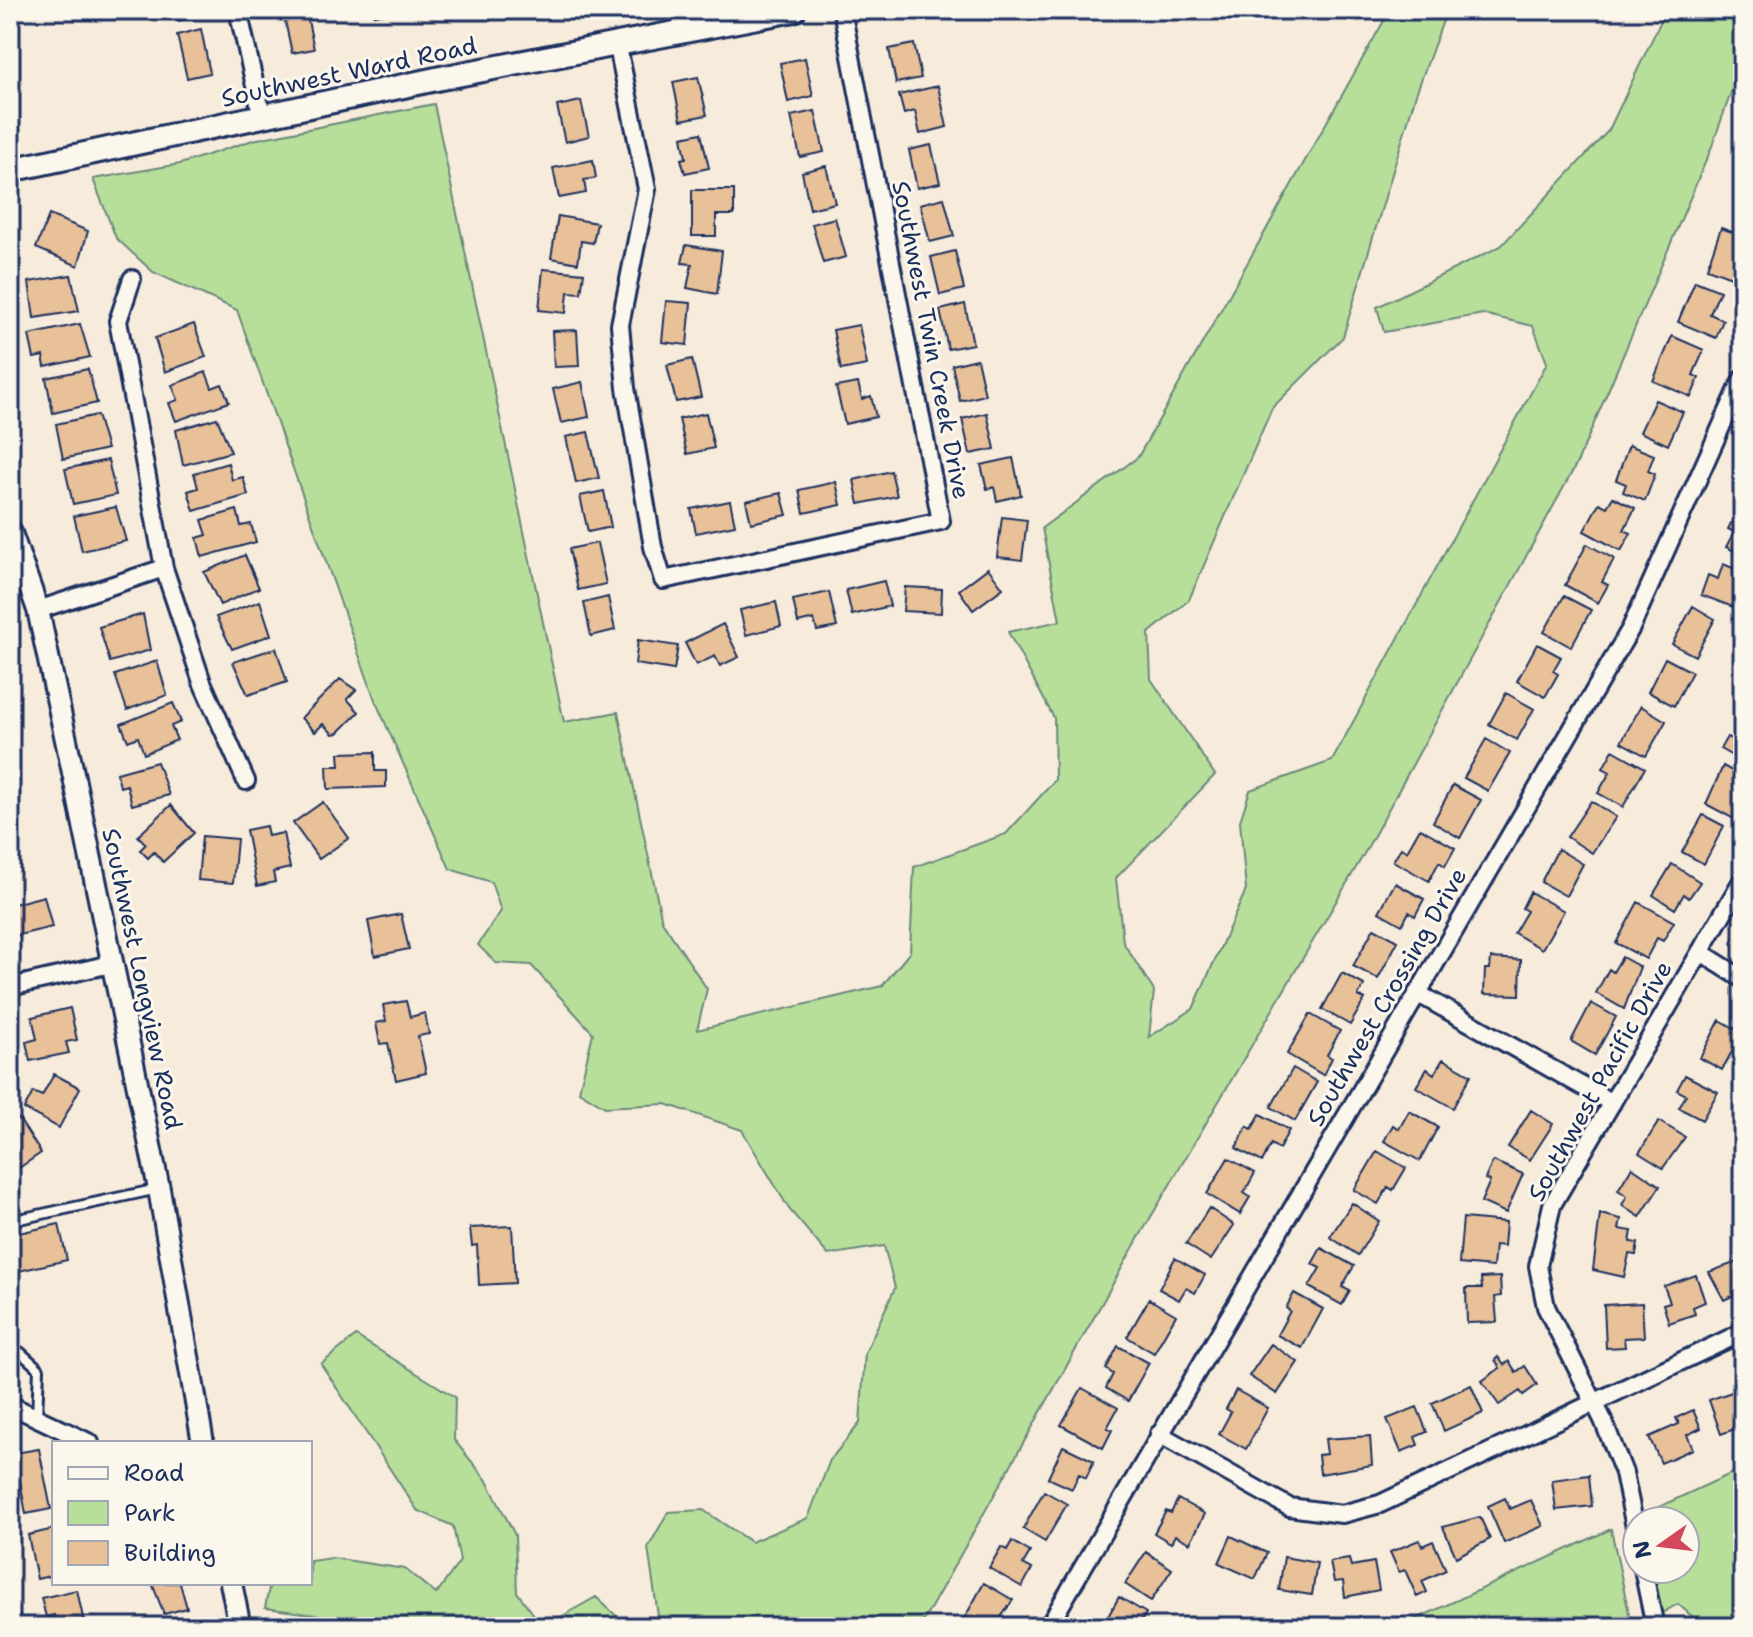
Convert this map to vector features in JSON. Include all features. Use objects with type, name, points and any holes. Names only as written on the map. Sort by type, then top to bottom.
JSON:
[{"type":"main road","name":"Southwest Ward Road","points":[[10,170],[617,42],[794,10]]},
{"type":"street","points":[[238,10],[262,117]]},
{"type":"street","name":"Southwest Twin Creek Drive","points":[[617,42],[647,189],[620,325],[628,402],[653,547],[663,580],[941,521],[842,10]]},
{"type":"street","points":[[132,279],[118,321],[164,568],[202,682],[246,781]]},
{"type":"street","name":"Southwest Crossing Drive","points":[[1048,1627],[1631,628],[1743,378]]},
{"type":"street","name":"Southwest Longview Road","points":[[10,530],[38,610],[159,1189],[203,1441]]},
{"type":"street","points":[[38,610],[164,568]]},
{"type":"street","name":"Southwest Pacific Drive","points":[[1630,1505],[1625,1479],[1594,1403],[1546,1307],[1538,1266],[1552,1205],[1743,879]]},
{"type":"street","points":[[1700,952],[1743,979]]},
{"type":"street","points":[[10,987],[111,964]]},
{"type":"street","points":[[1417,993],[1612,1103]]},
{"type":"street","points":[[1159,1434],[1289,1507],[1342,1514],[1380,1504],[1743,1332]]},
{"type":"street","points":[[10,1405],[86,1441]]},
{"type":"street","points":[[231,1585],[240,1627]]},
{"type":"street","points":[[1646,1585],[1655,1627]]},
{"type":"lane","points":[[10,1221],[159,1189]]},
{"type":"lane","points":[[10,1353],[20,1352],[39,1369],[37,1418]]},
{"type":"green space","points":[[1390,10],[1447,10],[1416,94],[1343,337],[1272,408],[1189,600],[1149,633],[1151,679],[1215,775],[1116,878],[1123,942],[1154,991],[1149,1037],[1193,1009],[1246,890],[1240,821],[1250,790],[1332,761],[1547,363],[1533,326],[1483,314],[1384,332],[1377,307],[1501,246],[1609,130],[1666,10],[1743,10],[1743,59],[1711,149],[1578,461],[1364,854],[1138,1239],[920,1627],[543,1627],[596,1597],[625,1624],[658,1616],[648,1548],[668,1512],[703,1510],[751,1542],[808,1518],[830,1460],[860,1423],[865,1353],[895,1288],[884,1246],[828,1255],[789,1209],[742,1130],[666,1104],[605,1107],[579,1091],[593,1033],[531,965],[496,963],[478,945],[501,911],[491,882],[450,869],[375,700],[237,310],[153,272],[116,238],[93,179],[180,164],[253,140],[434,104],[564,722],[618,712],[662,921],[707,989],[697,1030],[882,986],[910,952],[914,867],[1006,834],[1055,780],[1054,718],[1008,632],[1060,621],[1042,528],[1138,457]]},
{"type":"green space","points":[[356,1336],[455,1397],[454,1440],[486,1479],[515,1535],[517,1592],[543,1627],[407,1627],[265,1608],[270,1585],[312,1585],[312,1561],[332,1558],[405,1569],[436,1594],[460,1561],[453,1526],[417,1510],[321,1364]]},
{"type":"green space","points":[[1743,1468],[1743,1621],[1724,1627],[1704,1627],[1678,1604],[1655,1617],[1648,1585],[1701,1585],[1701,1505],[1663,1505]]},
{"type":"green space","points":[[1611,1529],[1632,1627],[1399,1627]]},
{"type":"building","points":[[175,10],[197,10],[199,16],[177,21]]},
{"type":"building","points":[[373,10],[390,10],[391,12],[374,15]]},
{"type":"building","points":[[306,11],[314,49],[292,53],[284,16]]},
{"type":"building","points":[[201,29],[210,73],[187,78],[177,35]]},
{"type":"building","points":[[914,44],[921,78],[896,83],[889,49]]},
{"type":"building","points":[[805,58],[813,96],[788,102],[780,63]]},
{"type":"building","points":[[698,77],[707,115],[681,120],[673,82]]},
{"type":"building","points":[[938,86],[947,127],[920,134],[915,111],[904,114],[899,95]]},
{"type":"building","points":[[581,101],[589,136],[565,142],[557,106]]},
{"type":"building","points":[[815,111],[824,152],[800,157],[791,116]]},
{"type":"building","points":[[701,133],[709,168],[685,173],[681,159],[686,158],[682,137]]},
{"type":"building","points":[[931,145],[940,183],[917,188],[909,150]]},
{"type":"building","points":[[593,160],[596,178],[584,180],[586,193],[559,198],[553,168]]},
{"type":"building","points":[[826,166],[835,203],[810,209],[802,172]]},
{"type":"building","points":[[692,190],[734,190],[734,215],[716,215],[716,236],[692,236]]},
{"type":"building","points":[[944,198],[954,236],[930,242],[920,204]]},
{"type":"building","points":[[49,215],[88,231],[78,266],[36,248]]},
{"type":"building","points":[[558,216],[597,223],[593,243],[581,241],[578,263],[551,258]]},
{"type":"building","points":[[835,218],[846,257],[823,263],[812,224]]},
{"type":"building","points":[[1721,228],[1743,236],[1742,281],[1707,268]]},
{"type":"building","points":[[686,245],[722,251],[717,294],[687,288],[692,264],[682,263]]},
{"type":"building","points":[[955,251],[964,289],[940,295],[931,257]]},
{"type":"building","points":[[543,269],[584,273],[581,293],[568,292],[566,313],[539,310]]},
{"type":"building","points":[[71,275],[79,311],[34,318],[29,282]]},
{"type":"building","points":[[1695,281],[1720,291],[1710,314],[1723,320],[1716,338],[1678,322]]},
{"type":"building","points":[[666,301],[691,303],[687,345],[662,342]]},
{"type":"building","points":[[965,304],[973,344],[948,349],[940,310]]},
{"type":"building","points":[[80,324],[90,357],[45,367],[43,356],[34,358],[29,335]]},
{"type":"building","points":[[194,324],[206,357],[165,372],[155,338]]},
{"type":"building","points":[[859,325],[867,365],[841,370],[833,330]]},
{"type":"building","points":[[577,330],[579,366],[554,367],[552,331]]},
{"type":"building","points":[[1672,336],[1704,350],[1693,375],[1699,378],[1691,397],[1653,381]]},
{"type":"building","points":[[692,359],[701,397],[676,402],[667,365]]},
{"type":"building","points":[[977,359],[985,395],[960,401],[952,365]]},
{"type":"building","points":[[88,369],[97,403],[53,413],[46,378]]},
{"type":"building","points":[[206,372],[212,388],[222,384],[229,402],[176,421],[169,403],[178,400],[172,385]]},
{"type":"building","points":[[582,382],[589,417],[561,423],[553,389]]},
{"type":"building","points":[[858,383],[862,399],[871,396],[876,417],[845,424],[836,387]]},
{"type":"building","points":[[1655,400],[1683,412],[1668,445],[1640,432]]},
{"type":"building","points":[[706,413],[714,448],[687,454],[679,419]]},
{"type":"building","points":[[987,413],[995,449],[970,454],[962,419]]},
{"type":"building","points":[[97,415],[107,449],[63,459],[56,424]]},
{"type":"building","points":[[217,418],[231,452],[183,465],[176,430]]},
{"type":"building","points":[[588,432],[599,478],[576,483],[566,437]]},
{"type":"building","points":[[1629,445],[1654,455],[1648,471],[1655,474],[1645,501],[1623,492],[1626,484],[1616,480]]},
{"type":"building","points":[[1013,458],[1021,495],[997,501],[994,487],[987,489],[981,465]]},
{"type":"building","points":[[108,460],[116,495],[73,504],[65,469]]},
{"type":"building","points":[[228,463],[232,480],[243,477],[248,495],[194,511],[188,491],[198,488],[194,473]]},
{"type":"building","points":[[891,471],[897,496],[859,504],[854,480]]},
{"type":"building","points":[[836,482],[841,505],[804,513],[799,490]]},
{"type":"building","points":[[604,491],[611,527],[588,532],[580,496]]},
{"type":"building","points":[[781,493],[787,515],[751,523],[746,501]]},
{"type":"building","points":[[1613,497],[1635,508],[1624,530],[1631,533],[1621,551],[1584,531],[1599,503],[1607,507]]},
{"type":"building","points":[[730,501],[735,525],[696,533],[691,509]]},
{"type":"building","points":[[1740,506],[1743,508],[1743,555],[1726,547],[1734,532],[1728,529]]},
{"type":"building","points":[[116,507],[126,541],[82,551],[74,516]]},
{"type":"building","points":[[237,510],[241,526],[251,524],[256,542],[202,557],[197,538],[207,535],[202,520]]},
{"type":"building","points":[[1002,517],[1027,520],[1022,560],[997,557]]},
{"type":"building","points":[[597,543],[606,584],[578,590],[569,549]]},
{"type":"building","points":[[1587,544],[1614,559],[1602,582],[1608,585],[1598,603],[1565,585]]},
{"type":"building","points":[[245,555],[259,588],[220,605],[204,572]]},
{"type":"building","points":[[1723,564],[1743,572],[1733,607],[1701,595],[1708,575],[1718,579]]},
{"type":"building","points":[[988,568],[1003,588],[973,610],[959,590]]},
{"type":"building","points":[[884,581],[890,606],[852,615],[846,590]]},
{"type":"building","points":[[905,587],[942,589],[941,613],[903,611]]},
{"type":"building","points":[[829,592],[837,627],[817,631],[814,619],[798,623],[793,600]]},
{"type":"building","points":[[1564,596],[1591,610],[1571,647],[1544,632]]},
{"type":"building","points":[[608,597],[615,630],[591,636],[584,603]]},
{"type":"building","points":[[260,601],[271,635],[232,649],[216,617]]},
{"type":"building","points":[[776,602],[781,626],[746,635],[740,610]]},
{"type":"building","points":[[1693,606],[1715,619],[1695,656],[1672,644]]},
{"type":"building","points":[[143,614],[150,650],[110,662],[99,627]]},
{"type":"building","points":[[723,624],[739,657],[720,666],[715,656],[696,665],[685,643]]},
{"type":"building","points":[[638,640],[678,646],[674,670],[635,664]]},
{"type":"building","points":[[1537,644],[1561,657],[1553,671],[1558,674],[1545,697],[1517,681]]},
{"type":"building","points":[[276,648],[287,682],[248,695],[233,662]]},
{"type":"building","points":[[1665,658],[1692,672],[1674,706],[1648,692]]},
{"type":"building","points":[[157,661],[167,695],[127,710],[115,675]]},
{"type":"building","points":[[340,679],[356,690],[347,699],[359,712],[338,733],[333,734],[323,724],[315,732],[301,718]]},
{"type":"building","points":[[1506,693],[1534,709],[1517,740],[1489,724]]},
{"type":"building","points":[[173,703],[181,722],[171,726],[177,740],[144,754],[138,737],[128,741],[121,724]]},
{"type":"building","points":[[1641,706],[1666,721],[1646,756],[1621,742]]},
{"type":"building","points":[[1743,724],[1743,762],[1720,749],[1727,737],[1734,740]]},
{"type":"building","points":[[1486,739],[1510,753],[1488,791],[1464,778]]},
{"type":"building","points":[[1613,750],[1645,768],[1623,807],[1598,793],[1610,772],[1603,768]]},
{"type":"building","points":[[375,752],[375,771],[386,771],[386,787],[328,789],[327,766],[340,766],[339,753]]},
{"type":"building","points":[[157,762],[169,795],[132,805],[127,785],[120,787],[117,773]]},
{"type":"building","points":[[1723,766],[1743,777],[1743,803],[1734,819],[1706,804]]},
{"type":"building","points":[[1453,785],[1481,800],[1460,838],[1433,822]]},
{"type":"building","points":[[1591,801],[1616,817],[1592,853],[1567,837]]},
{"type":"building","points":[[323,802],[349,838],[319,859],[293,823]]},
{"type":"building","points":[[171,805],[194,833],[163,862],[154,852],[148,858],[140,850],[146,844],[138,836]]},
{"type":"building","points":[[1703,815],[1724,826],[1704,864],[1682,852]]},
{"type":"building","points":[[266,826],[268,836],[283,833],[290,868],[273,872],[275,882],[257,886],[246,830]]},
{"type":"building","points":[[1420,828],[1455,848],[1445,866],[1439,862],[1429,881],[1393,861],[1401,848],[1407,851]]},
{"type":"building","points":[[202,836],[237,839],[233,883],[198,880]]},
{"type":"building","points":[[1558,849],[1583,864],[1566,896],[1541,882]]},
{"type":"building","points":[[1672,864],[1700,882],[1689,898],[1684,894],[1675,909],[1653,895]]},
{"type":"building","points":[[1395,883],[1424,899],[1415,916],[1409,912],[1402,925],[1379,912]]},
{"type":"building","points":[[1530,892],[1564,911],[1542,949],[1514,933],[1527,911],[1522,908]]},
{"type":"building","points":[[44,896],[52,927],[11,937],[10,905]]},
{"type":"building","points":[[1638,902],[1674,922],[1663,941],[1657,938],[1646,959],[1616,943]]},
{"type":"building","points":[[401,914],[409,949],[375,956],[368,921]]},
{"type":"building","points":[[1374,928],[1398,941],[1378,979],[1353,966]]},
{"type":"building","points":[[1622,957],[1640,967],[1624,1009],[1596,993],[1609,969],[1613,972]]},
{"type":"building","points":[[1491,958],[1521,960],[1520,995],[1484,994],[1485,969],[1490,969]]},
{"type":"building","points":[[1342,973],[1364,985],[1358,996],[1365,999],[1350,1025],[1322,1009]]},
{"type":"building","points":[[406,1001],[410,1017],[425,1013],[429,1034],[418,1036],[426,1073],[396,1080],[388,1043],[380,1044],[376,1023],[386,1021],[383,1005]]},
{"type":"building","points":[[1591,1003],[1616,1017],[1595,1055],[1571,1041]]},
{"type":"building","points":[[70,1008],[77,1040],[66,1042],[69,1053],[30,1061],[26,1042],[37,1039],[32,1017]]},
{"type":"building","points":[[1310,1014],[1340,1031],[1327,1055],[1332,1058],[1323,1075],[1287,1054]]},
{"type":"building","points":[[1720,1020],[1743,1033],[1740,1049],[1735,1046],[1722,1070],[1700,1058]]},
{"type":"building","points":[[1443,1059],[1471,1075],[1453,1108],[1416,1087],[1427,1069],[1434,1074]]},
{"type":"building","points":[[1293,1068],[1317,1082],[1295,1121],[1271,1107]]},
{"type":"building","points":[[54,1074],[80,1088],[59,1128],[24,1109],[33,1092],[42,1096]]},
{"type":"building","points":[[1685,1075],[1718,1092],[1702,1120],[1679,1108],[1686,1095],[1677,1090]]},
{"type":"building","points":[[1531,1110],[1553,1124],[1530,1160],[1508,1147]]},
{"type":"building","points":[[1409,1111],[1438,1127],[1420,1161],[1384,1141],[1393,1125],[1399,1129]]},
{"type":"building","points":[[1260,1114],[1289,1130],[1279,1149],[1271,1144],[1262,1162],[1236,1148],[1247,1126],[1252,1129]]},
{"type":"building","points":[[19,1119],[41,1153],[10,1174],[10,1125]]},
{"type":"building","points":[[1659,1121],[1685,1137],[1663,1168],[1639,1153]]},
{"type":"building","points":[[1377,1151],[1406,1168],[1393,1190],[1388,1187],[1378,1204],[1354,1190]]},
{"type":"building","points":[[1228,1158],[1255,1173],[1244,1193],[1250,1197],[1240,1214],[1207,1194]]},
{"type":"building","points":[[1493,1161],[1523,1174],[1506,1213],[1481,1202],[1490,1181],[1485,1179]]},
{"type":"building","points":[[1632,1167],[1660,1186],[1640,1217],[1622,1205],[1627,1196],[1618,1190]]},
{"type":"building","points":[[1352,1203],[1379,1221],[1358,1255],[1330,1237]]},
{"type":"building","points":[[1209,1208],[1234,1225],[1211,1260],[1186,1244]]},
{"type":"building","points":[[1600,1214],[1621,1219],[1619,1229],[1632,1231],[1630,1242],[1638,1243],[1636,1255],[1629,1254],[1624,1277],[1593,1270]]},
{"type":"building","points":[[1463,1218],[1506,1222],[1504,1246],[1495,1245],[1493,1267],[1459,1264]]},
{"type":"building","points":[[59,1224],[67,1260],[10,1273],[10,1235]]},
{"type":"building","points":[[512,1226],[515,1283],[479,1285],[477,1245],[472,1246],[470,1228]]},
{"type":"building","points":[[1321,1248],[1354,1266],[1342,1287],[1350,1291],[1342,1305],[1309,1287],[1320,1268],[1312,1264]]},
{"type":"building","points":[[1175,1258],[1205,1275],[1195,1293],[1186,1288],[1179,1300],[1159,1289]]},
{"type":"building","points":[[1743,1260],[1743,1291],[1724,1300],[1709,1272]]},
{"type":"building","points":[[1696,1275],[1705,1302],[1693,1307],[1695,1314],[1669,1323],[1663,1304],[1670,1302],[1664,1286]]},
{"type":"building","points":[[1500,1277],[1501,1296],[1495,1297],[1497,1322],[1467,1323],[1466,1288],[1482,1288],[1481,1278]]},
{"type":"building","points":[[10,1288],[18,1324],[10,1325]]},
{"type":"building","points":[[1294,1293],[1323,1309],[1302,1348],[1277,1335],[1290,1311],[1286,1308]]},
{"type":"building","points":[[1149,1299],[1176,1315],[1154,1353],[1127,1337]]},
{"type":"building","points":[[1642,1303],[1644,1337],[1624,1338],[1625,1347],[1606,1348],[1604,1305]]},
{"type":"building","points":[[1271,1344],[1298,1362],[1277,1394],[1249,1376]]},
{"type":"building","points":[[1118,1346],[1149,1363],[1128,1401],[1106,1388],[1113,1374],[1106,1369]]},
{"type":"building","points":[[1498,1357],[1504,1365],[1509,1361],[1516,1372],[1525,1366],[1537,1385],[1523,1395],[1520,1391],[1499,1405],[1482,1381],[1500,1368],[1495,1360]]},
{"type":"building","points":[[1471,1385],[1483,1413],[1444,1431],[1432,1403]]},
{"type":"building","points":[[1082,1388],[1118,1408],[1107,1428],[1112,1430],[1103,1448],[1061,1425]]},
{"type":"building","points":[[1740,1389],[1743,1426],[1721,1434],[1709,1400]]},
{"type":"building","points":[[1236,1390],[1268,1408],[1246,1449],[1219,1434],[1231,1412],[1226,1409]]},
{"type":"building","points":[[1417,1407],[1427,1432],[1415,1437],[1418,1445],[1401,1452],[1387,1419]]},
{"type":"building","points":[[1693,1410],[1701,1428],[1687,1435],[1693,1449],[1661,1463],[1649,1437],[1679,1424],[1676,1418]]},
{"type":"building","points":[[1370,1436],[1372,1465],[1320,1474],[1318,1455],[1327,1454],[1325,1439]]},
{"type":"building","points":[[1063,1446],[1094,1461],[1086,1478],[1079,1474],[1072,1489],[1048,1478]]},
{"type":"building","points":[[39,1449],[51,1509],[26,1514],[15,1453]]},
{"type":"building","points":[[1589,1475],[1592,1506],[1556,1510],[1552,1480]]},
{"type":"building","points":[[1044,1491],[1067,1504],[1045,1542],[1023,1529]]},
{"type":"building","points":[[1505,1498],[1510,1509],[1531,1500],[1543,1526],[1504,1543],[1488,1506]]},
{"type":"building","points":[[1178,1499],[1205,1514],[1190,1543],[1175,1535],[1171,1543],[1154,1533],[1166,1511],[1171,1513]]},
{"type":"building","points":[[1480,1517],[1490,1539],[1456,1557],[1443,1527]]},
{"type":"building","points":[[52,1529],[52,1575],[37,1579],[28,1535]]},
{"type":"building","points":[[1231,1536],[1267,1553],[1255,1579],[1219,1563]]},
{"type":"building","points":[[1419,1540],[1422,1546],[1433,1541],[1446,1570],[1422,1581],[1427,1592],[1417,1597],[1405,1570],[1399,1572],[1390,1552]]},
{"type":"building","points":[[1012,1541],[1030,1552],[1023,1564],[1032,1569],[1022,1587],[989,1568],[1001,1547],[1007,1550]]},
{"type":"building","points":[[1146,1552],[1172,1569],[1151,1601],[1125,1584]]},
{"type":"building","points":[[1284,1557],[1317,1563],[1312,1595],[1279,1590]]},
{"type":"building","points":[[1349,1559],[1351,1566],[1374,1562],[1379,1590],[1345,1597],[1343,1581],[1334,1582],[1330,1562]]},
{"type":"building","points":[[984,1583],[1013,1600],[994,1627],[977,1627],[964,1619]]},
{"type":"building","points":[[153,1585],[181,1585],[187,1608],[164,1614]]},
{"type":"building","points":[[77,1590],[85,1627],[57,1627],[54,1615],[46,1617],[41,1598]]},
{"type":"building","points":[[1119,1597],[1146,1613],[1138,1627],[1102,1627]]}]
